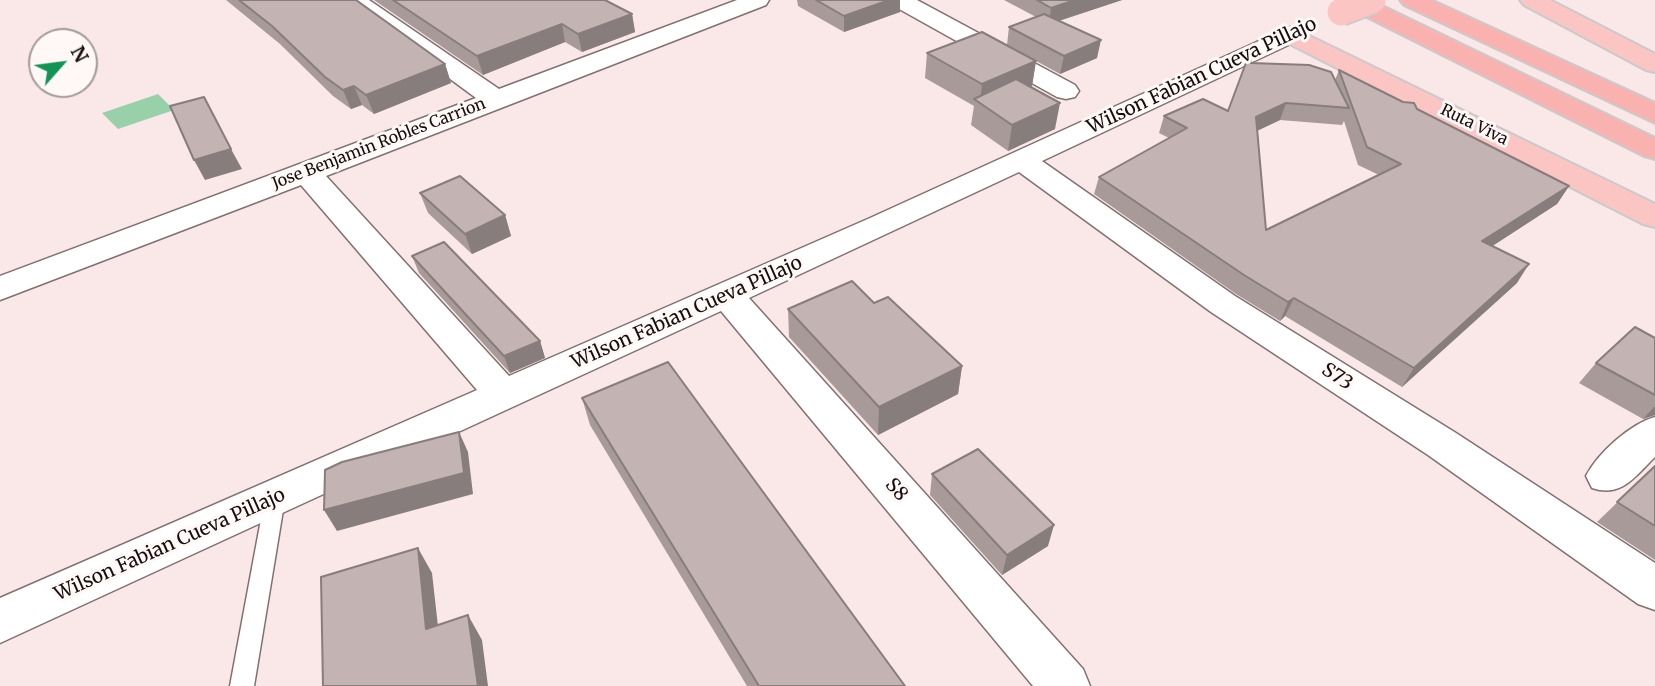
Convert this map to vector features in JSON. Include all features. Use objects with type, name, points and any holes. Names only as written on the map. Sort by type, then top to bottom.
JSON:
[{"type":"highway","points":[[1412,0],[1655,114]]},
{"type":"highway","points":[[1346,6],[1655,150]]},
{"type":"main road","name":"Wilson Fabian Cueva Pillajo","points":[[1291,35],[1346,6],[1372,0]]},
{"type":"main road","points":[[1532,0],[1655,64]]},
{"type":"main road","name":"Ruta Viva","points":[[1291,35],[1655,217]]},
{"type":"street","points":[[354,0],[388,27],[495,99]]},
{"type":"street","name":"Jose Benjamin Robles Carrion","points":[[0,289],[758,0]]},
{"type":"street","points":[[900,0],[1066,91]]},
{"type":"street","name":"Wilson Fabian Cueva Pillajo","points":[[0,621],[727,295],[1291,35]]},
{"type":"street","name":"S73","points":[[1021,160],[1223,304],[1442,444],[1655,589]]},
{"type":"street","points":[[306,172],[504,395]]},
{"type":"street","name":"S8","points":[[727,295],[1065,686]]},
{"type":"street","points":[[1607,476],[1655,432]]},
{"type":"lane","points":[[242,686],[275,498]]},
{"type":"green space","points":[[158,94],[174,110],[118,129],[102,113]]},
{"type":"building","points":[[239,0],[356,0],[445,64],[366,95],[354,86],[343,90]]},
{"type":"building","points":[[393,0],[605,0],[632,14],[578,34],[562,24],[477,56]]},
{"type":"building","points":[[816,0],[889,0],[844,16]]},
{"type":"building","points":[[1037,0],[1075,0],[1051,8]]},
{"type":"building","points":[[1044,14],[1101,40],[1064,56],[1009,27]]},
{"type":"building","points":[[982,32],[1036,61],[982,84],[927,53]]},
{"type":"building","points":[[1250,52],[1251,63],[1309,65],[1331,72],[1349,108],[1286,103],[1256,117],[1266,230],[1401,164],[1367,147],[1339,70],[1403,102],[1414,103],[1417,109],[1569,186],[1482,241],[1529,264],[1414,368],[1294,298],[1288,302],[1099,177],[1187,128],[1164,116],[1203,99],[1228,111]]},
{"type":"building","points":[[1016,79],[1060,103],[1012,125],[974,99]]},
{"type":"building","points":[[204,97],[231,149],[194,160],[170,106]]},
{"type":"building","points":[[460,176],[505,215],[465,234],[420,193]]},
{"type":"building","points":[[444,242],[540,341],[504,356],[412,256]]},
{"type":"building","points":[[852,281],[874,303],[888,297],[962,366],[879,407],[788,309]]},
{"type":"building","points":[[1635,327],[1655,338],[1655,395],[1596,363]]},
{"type":"building","points":[[668,362],[905,686],[759,686],[582,398]]},
{"type":"building","points":[[459,432],[464,473],[324,510],[325,470],[342,462]]},
{"type":"building","points":[[978,449],[1054,525],[1007,555],[932,474]]},
{"type":"building","points":[[1655,466],[1655,526],[1617,502]]},
{"type":"building","points":[[418,548],[426,629],[468,615],[478,686],[323,686],[321,577]]}]
